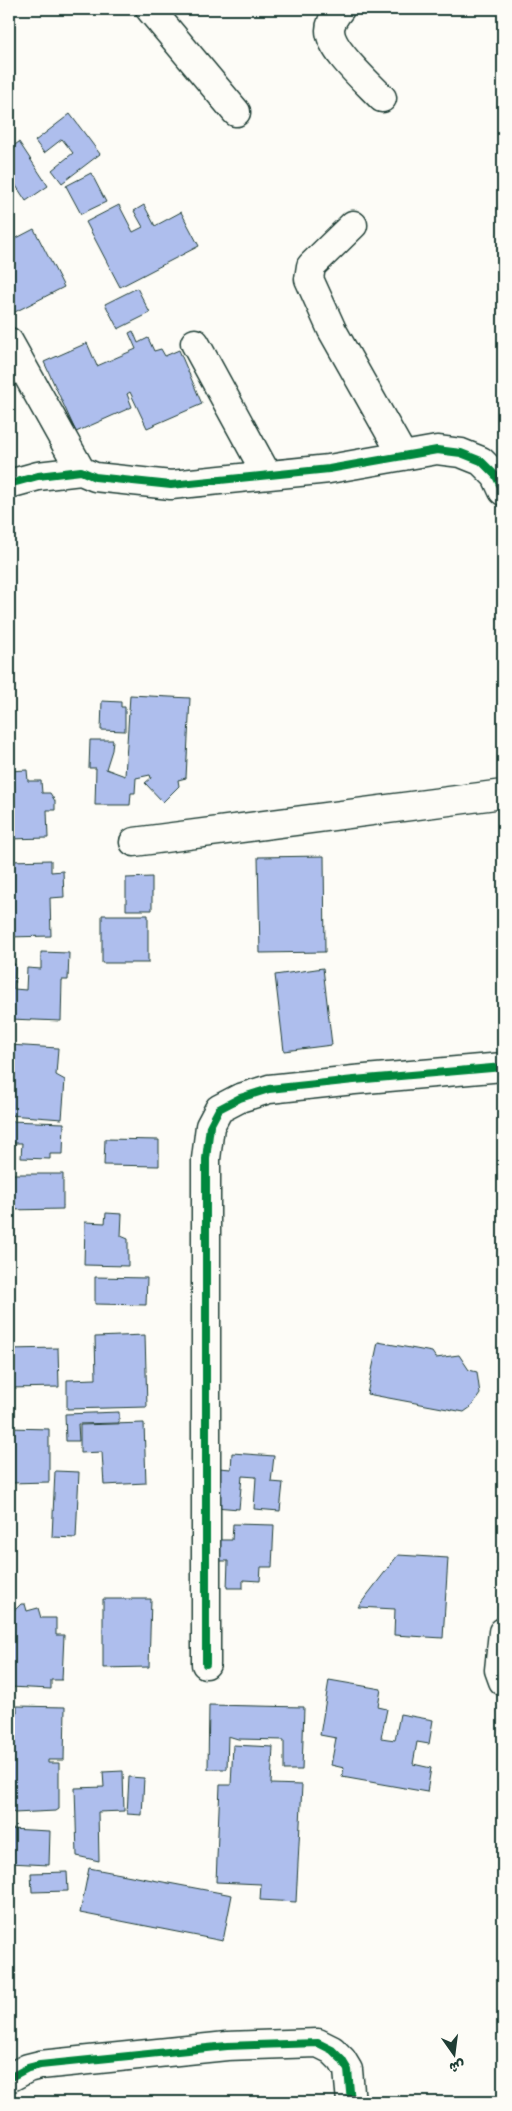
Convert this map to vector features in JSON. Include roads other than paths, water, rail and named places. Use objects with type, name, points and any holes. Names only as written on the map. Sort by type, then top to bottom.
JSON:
[{"type":"street","points":[[150,9],[236,112]]},
{"type":"street","points":[[340,9],[330,28],[332,40],[382,98]]},
{"type":"street","points":[[353,226],[311,266],[309,279],[332,330],[403,456]]},
{"type":"street","points":[[9,342],[81,471]]},
{"type":"street","points":[[195,343],[267,475]]},
{"type":"street","points":[[9,484],[38,476],[81,471],[95,477],[171,485],[329,469],[437,450],[461,453],[481,461],[496,476],[503,491]]},
{"type":"street","points":[[134,842],[503,794]]},
{"type":"street","points":[[206,1664],[206,1159],[210,1126],[219,1109],[240,1098],[269,1089],[503,1067]]},
{"type":"street","points":[[503,1632],[500,1670],[503,1681]]},
{"type":"street","points":[[9,2078],[28,2068],[40,2065],[227,2046],[318,2043],[332,2050],[342,2060],[348,2070],[351,2102]]}]
